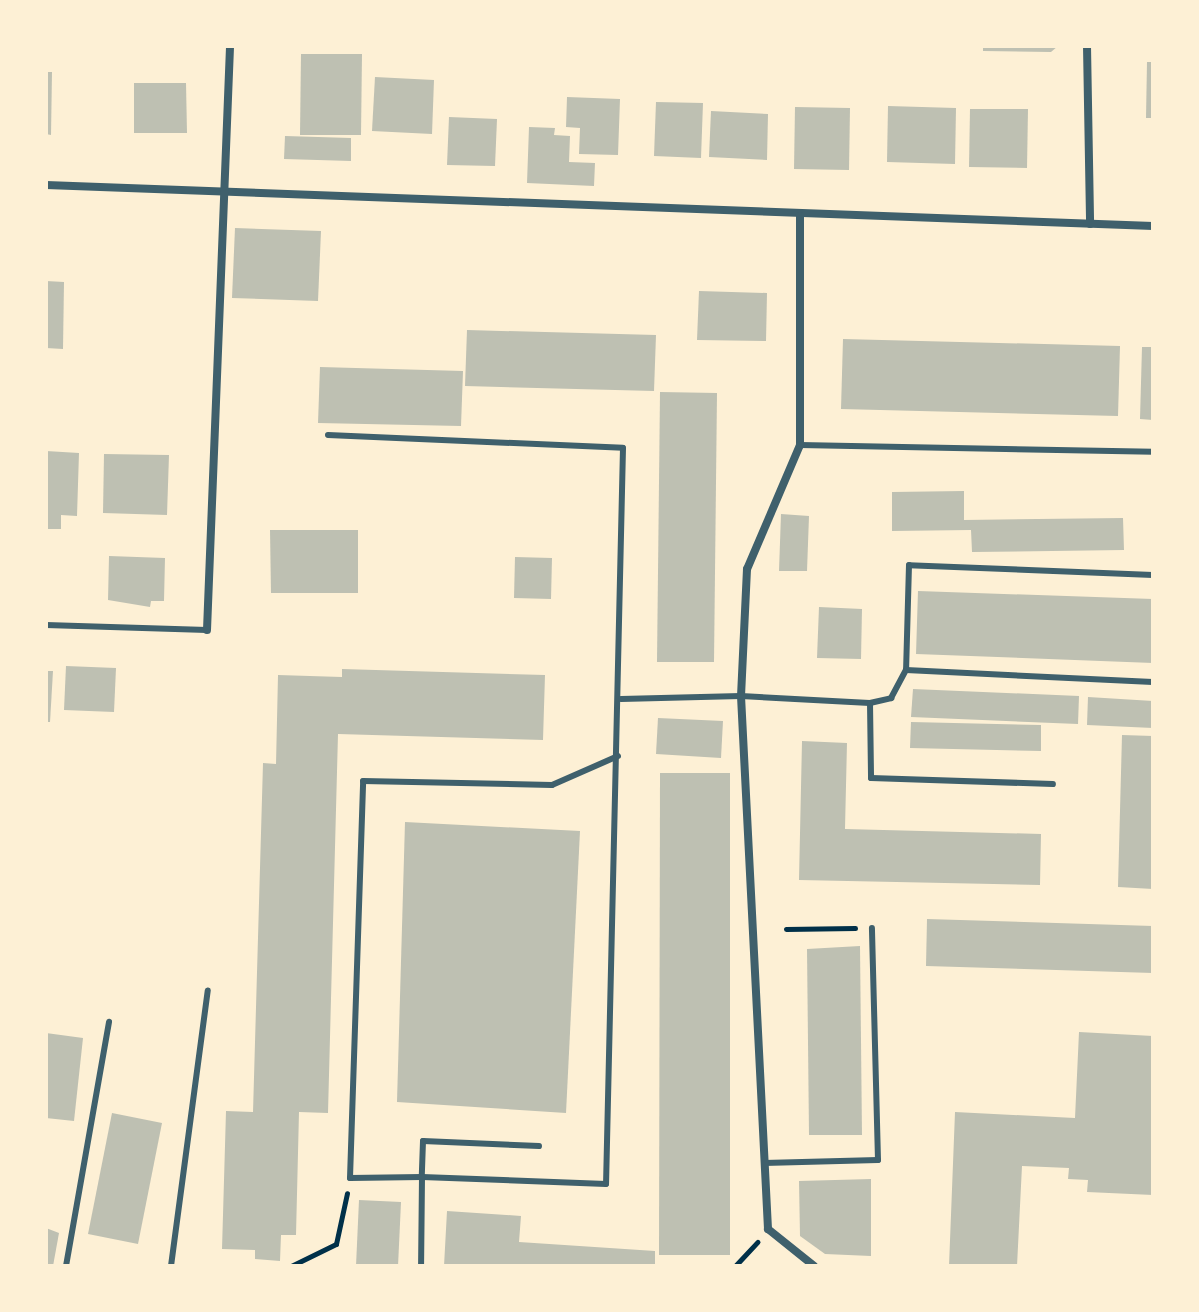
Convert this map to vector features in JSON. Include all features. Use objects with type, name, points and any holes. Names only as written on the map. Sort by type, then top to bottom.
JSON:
[{"type":"street","points":[[207,630],[230,46]]},
{"type":"street","points":[[1087,46],[1090,224]]},
{"type":"street","points":[[46,185],[800,216],[1153,226]]},
{"type":"street","points":[[800,216],[800,445],[747,569],[741,696],[768,1229],[814,1266]]},
{"type":"lane","points":[[328,435],[623,448],[621,699],[606,1184],[422,1177],[350,1178],[363,781],[552,785],[618,756]]},
{"type":"lane","points":[[800,445],[1153,452]]},
{"type":"lane","points":[[621,699],[741,696],[870,703],[891,698],[906,670],[909,565],[1153,575]]},
{"type":"lane","points":[[46,625],[207,630]]},
{"type":"lane","points":[[906,670],[1153,682]]},
{"type":"lane","points":[[870,703],[871,778],[1053,784]]},
{"type":"lane","points":[[764,1163],[878,1160],[872,928]]},
{"type":"lane","points":[[171,1266],[208,990]]},
{"type":"lane","points":[[66,1266],[109,1022]]},
{"type":"lane","points":[[421,1266],[423,1141],[539,1146]]},
{"type":"path","points":[[786,929],[872,928]]},
{"type":"path","points":[[291,1266],[336,1244],[350,1178]]},
{"type":"path","points":[[735,1266],[768,1229]]},
{"type":"building","points":[[983,46],[1058,46],[1051,52],[983,51]]},
{"type":"building","points":[[301,54],[362,54],[361,135],[300,135]]},
{"type":"building","points":[[1147,62],[1153,62],[1153,118],[1146,118]]},
{"type":"building","points":[[46,72],[52,72],[51,135],[46,134]]},
{"type":"building","points":[[375,77],[434,80],[432,134],[372,131]]},
{"type":"building","points":[[134,83],[186,83],[187,133],[134,133]]},
{"type":"building","points":[[567,97],[620,99],[618,155],[579,154],[580,128],[566,127]]},
{"type":"building","points":[[656,102],[703,103],[701,158],[654,156]]},
{"type":"building","points":[[888,106],[956,108],[955,164],[887,162]]},
{"type":"building","points":[[795,107],[850,108],[849,170],[794,169]]},
{"type":"building","points":[[970,109],[1028,109],[1027,168],[969,167]]},
{"type":"building","points":[[711,111],[768,114],[767,160],[709,157]]},
{"type":"building","points":[[449,117],[497,119],[495,166],[447,165]]},
{"type":"building","points":[[529,127],[555,128],[554,135],[570,136],[569,162],[595,163],[594,186],[527,183]]},
{"type":"building","points":[[285,136],[351,138],[351,161],[284,159]]},
{"type":"building","points":[[235,228],[321,231],[318,301],[232,298]]},
{"type":"building","points":[[46,281],[64,282],[63,349],[46,348]]},
{"type":"building","points":[[699,291],[767,293],[766,341],[697,340]]},
{"type":"building","points":[[467,330],[656,335],[654,391],[465,386]]},
{"type":"building","points":[[843,339],[1120,346],[1118,416],[841,409]]},
{"type":"building","points":[[1142,347],[1153,347],[1153,420],[1140,419]]},
{"type":"building","points":[[320,367],[463,371],[461,426],[318,423]]},
{"type":"building","points":[[660,392],[717,393],[714,662],[657,662]]},
{"type":"building","points":[[46,451],[79,453],[77,516],[61,515],[61,529],[46,529]]},
{"type":"building","points":[[104,454],[169,455],[167,515],[103,513]]},
{"type":"building","points":[[964,491],[964,520],[1123,518],[1124,550],[972,552],[971,530],[892,531],[892,492]]},
{"type":"building","points":[[781,514],[809,516],[807,571],[779,571]]},
{"type":"building","points":[[270,530],[358,530],[358,593],[271,593]]},
{"type":"building","points":[[109,556],[165,558],[164,601],[151,601],[150,607],[108,600]]},
{"type":"building","points":[[515,557],[552,558],[551,599],[514,598]]},
{"type":"building","points":[[918,591],[1153,599],[1153,663],[916,654]]},
{"type":"building","points":[[819,607],[862,609],[861,659],[817,658]]},
{"type":"building","points":[[66,666],[116,668],[114,712],[64,710]]},
{"type":"building","points":[[342,669],[545,675],[543,740],[338,734],[328,1113],[299,1112],[296,1235],[281,1235],[280,1261],[255,1259],[255,1250],[222,1249],[226,1111],[253,1112],[263,763],[276,764],[278,675],[342,677]]},
{"type":"building","points":[[46,671],[53,671],[50,722],[46,722]]},
{"type":"building","points":[[913,689],[1079,696],[1078,724],[911,717]]},
{"type":"building","points":[[1088,697],[1153,701],[1153,728],[1087,725]]},
{"type":"building","points":[[658,718],[723,721],[721,758],[656,754]]},
{"type":"building","points":[[911,722],[1041,725],[1041,751],[910,748]]},
{"type":"building","points":[[1122,735],[1153,736],[1153,889],[1118,887]]},
{"type":"building","points":[[802,741],[847,743],[845,829],[1041,834],[1040,885],[799,880]]},
{"type":"building","points":[[660,773],[730,773],[730,1255],[659,1255]]},
{"type":"building","points":[[405,822],[580,831],[566,1113],[397,1102]]},
{"type":"building","points":[[927,919],[1153,926],[1153,973],[926,966]]},
{"type":"building","points":[[860,946],[862,1135],[809,1135],[807,949]]},
{"type":"building","points":[[1079,1032],[1153,1036],[1153,1195],[1087,1192],[1088,1180],[1068,1179],[1069,1168],[1022,1166],[1017,1266],[949,1266],[955,1112],[1075,1118]]},
{"type":"building","points":[[46,1033],[83,1038],[74,1121],[46,1118]]},
{"type":"building","points":[[112,1113],[162,1123],[138,1244],[88,1234]]},
{"type":"building","points":[[871,1179],[871,1256],[825,1254],[800,1236],[799,1181]]},
{"type":"building","points":[[359,1200],[401,1202],[398,1266],[356,1266]]},
{"type":"building","points":[[447,1211],[521,1216],[519,1242],[655,1251],[655,1266],[444,1266]]},
{"type":"building","points":[[46,1228],[59,1233],[53,1266],[46,1266]]}]
